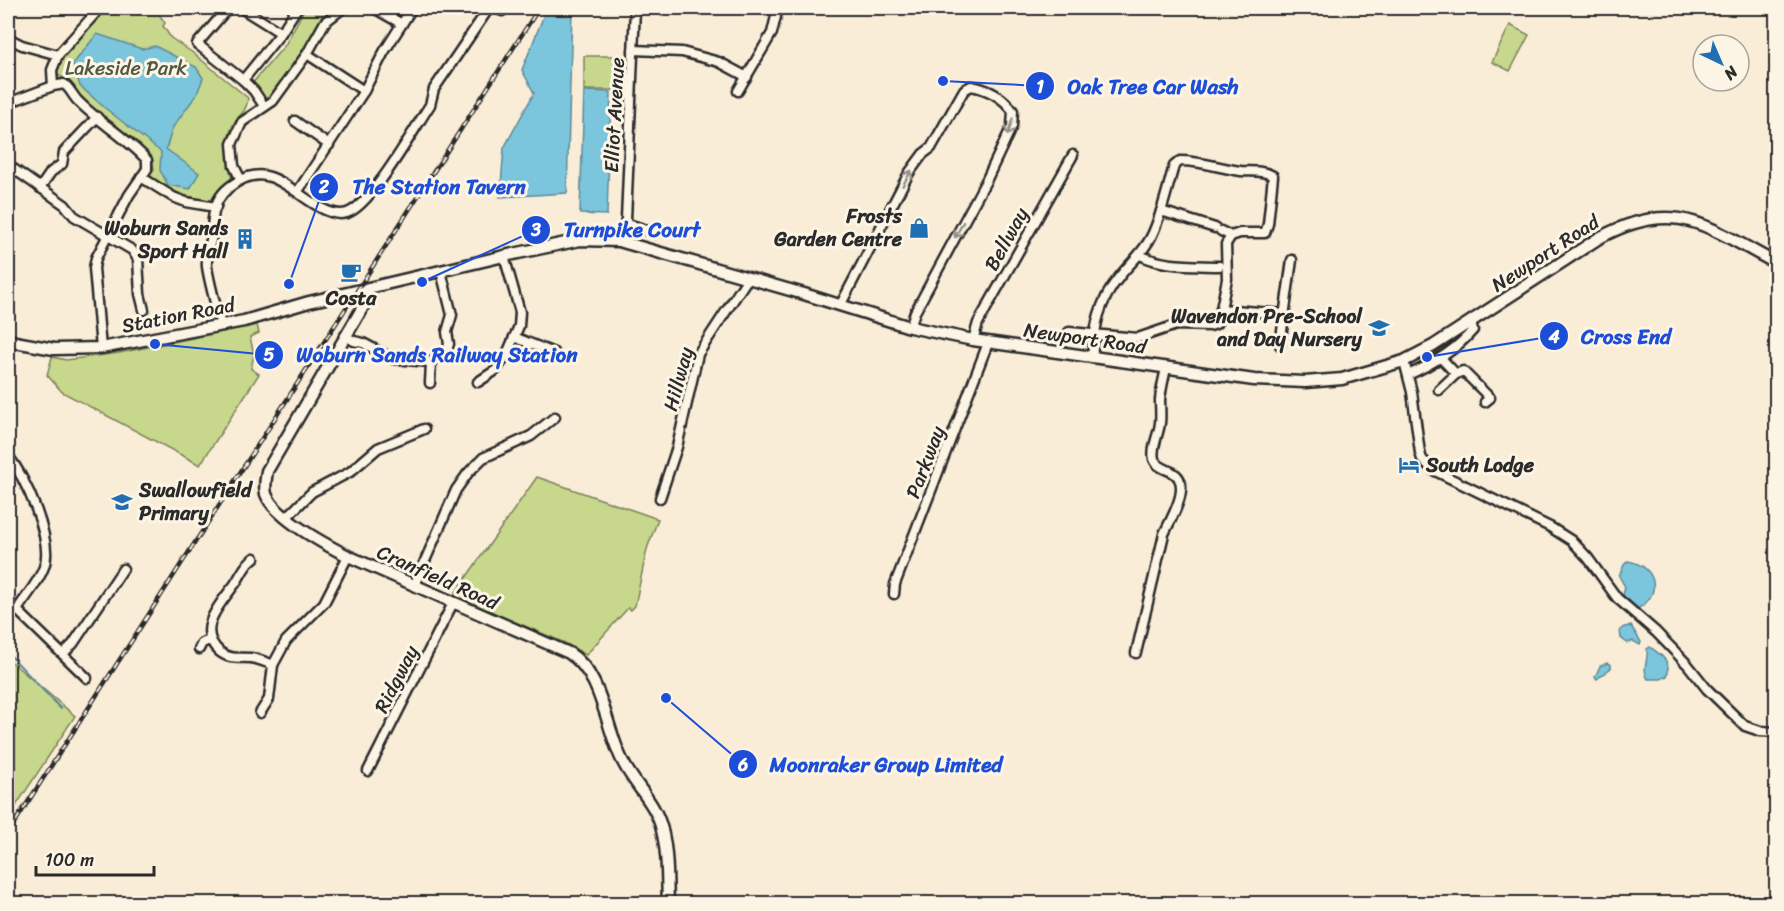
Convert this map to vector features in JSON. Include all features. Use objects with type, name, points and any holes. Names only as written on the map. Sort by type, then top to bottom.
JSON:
[{"type":"street","points":[[228,8],[197,44],[243,80],[264,106]]},
{"type":"street","points":[[242,8],[281,33]]},
{"type":"street","points":[[243,80],[281,33],[297,8]]},
{"type":"street","points":[[241,180],[234,166],[232,144],[242,122],[273,101],[307,54],[325,22],[343,8]]},
{"type":"street","points":[[374,8],[402,24]]},
{"type":"street","points":[[298,191],[364,91],[412,8]]},
{"type":"street","points":[[221,325],[207,265],[216,207],[224,193],[241,180],[268,176],[298,191],[328,212],[345,214],[361,204],[371,193],[430,105],[434,89],[489,8]]},
{"type":"street","name":"Elliot Avenue","points":[[625,243],[635,8]]},
{"type":"street","points":[[738,91],[772,33],[777,8]]},
{"type":"street","points":[[53,86],[52,69],[58,55],[95,9]]},
{"type":"street","points":[[8,38],[22,45],[58,55]]},
{"type":"street","points":[[633,50],[682,52],[719,62],[747,77]]},
{"type":"street","points":[[307,54],[364,91]]},
{"type":"street","points":[[8,103],[64,84],[77,101],[134,145],[147,160],[147,169],[96,258],[94,268],[102,348]]},
{"type":"street","points":[[841,304],[909,173],[923,154],[931,148],[964,90],[971,86],[981,88],[1005,100],[1013,111],[1012,126],[987,179],[915,312],[910,327]]},
{"type":"street","points":[[40,188],[51,172],[62,164],[64,152],[97,117]]},
{"type":"street","points":[[295,121],[329,145]]},
{"type":"street","name":"Bellway","points":[[973,340],[978,323],[1073,155]]},
{"type":"street","points":[[1069,332],[1094,335],[1137,338],[1176,325],[1212,326],[1218,321],[1227,279],[1226,244],[1231,236],[1240,233],[1265,233],[1273,176],[1267,172],[1238,171],[1216,164],[1180,161],[1174,166],[1152,236],[1140,255],[1120,276],[1096,319],[1094,335],[1092,358]]},
{"type":"street","points":[[8,165],[65,205],[74,216],[132,250],[138,259],[140,294],[144,310]]},
{"type":"street","points":[[141,177],[173,197],[186,202],[216,207]]},
{"type":"street","points":[[1161,211],[1231,236]]},
{"type":"street","name":"Newport Road","points":[[354,292],[580,240],[625,243],[841,304],[910,327],[973,340],[1254,380],[1319,382],[1361,375],[1404,361],[1471,322],[1599,238],[1620,227],[1641,220],[1662,217],[1706,226],[1776,263]]},
{"type":"street","points":[[626,223],[655,233]]},
{"type":"street","points":[[1140,255],[1173,264],[1219,266]]},
{"type":"street","points":[[478,382],[496,370],[506,356],[519,326],[520,312],[504,256]]},
{"type":"street","points":[[1280,345],[1292,260]]},
{"type":"street","points":[[345,336],[393,358],[431,362],[447,350],[449,344],[447,332],[452,315],[441,271]]},
{"type":"street","name":"Hillway","points":[[660,498],[677,447],[698,354],[748,278]]},
{"type":"street","name":"Cranfield Road","points":[[368,289],[367,300],[267,471],[266,491],[269,500],[314,538],[348,556],[569,653],[585,667],[595,684],[610,732],[622,760],[659,818],[664,842],[668,903]]},
{"type":"street","name":"Station Road","points":[[8,339],[54,349],[102,348],[221,325],[354,292]]},
{"type":"street","points":[[1221,309],[1285,314]]},
{"type":"street","points":[[1408,375],[1442,358],[1455,348],[1473,330],[1471,322]]},
{"type":"street","points":[[514,337],[554,353]]},
{"type":"street","name":"Parkway","points":[[894,594],[895,584],[988,343]]},
{"type":"street","points":[[1442,358],[1456,374]]},
{"type":"street","points":[[1404,361],[1415,412],[1419,453],[1433,470],[1551,527],[1572,541],[1588,558],[1617,598],[1656,632],[1688,665],[1707,689],[1745,726],[1760,731],[1776,732]]},
{"type":"street","points":[[430,383],[431,362]]},
{"type":"street","points":[[1136,653],[1164,534],[1174,517],[1181,488],[1180,480],[1175,473],[1158,466],[1154,459],[1160,423],[1160,398],[1166,368]]},
{"type":"street","points":[[1439,390],[1456,374],[1463,371],[1490,398],[1485,402]]},
{"type":"street","points":[[414,586],[456,490],[468,474],[483,458],[531,436],[555,417]]},
{"type":"street","points":[[287,517],[312,492],[351,472],[378,448],[424,429]]},
{"type":"street","points":[[9,460],[25,484],[47,545],[44,567],[17,610]]},
{"type":"street","points":[[260,712],[268,699],[273,665],[286,641],[324,603],[348,556]]},
{"type":"street","points":[[254,558],[245,564],[236,582],[216,608],[210,621],[210,640],[219,651],[230,658],[252,658],[273,665]]},
{"type":"street","points":[[63,654],[73,644],[123,569]]},
{"type":"street","name":"Ridgway","points":[[368,771],[453,603]]},
{"type":"street","points":[[8,604],[87,678]]},
{"type":"street","points":[[199,649],[202,643],[210,640]]},
{"type":"green space","name":"Lakeside Park","points":[[107,8],[155,8],[171,38],[248,98],[243,112],[232,127],[228,140],[232,181],[213,202],[182,195],[149,179],[154,169],[152,158],[136,141],[80,99],[69,82],[55,73],[55,64]]},
{"type":"green space","points":[[305,8],[340,8],[268,100],[250,86],[285,45]]},
{"type":"green space","points":[[1510,25],[1529,35],[1510,71],[1492,62]]},
{"type":"green space","points":[[584,56],[615,56],[615,90],[584,90]]},
{"type":"green space","points":[[257,325],[259,333],[250,337],[254,355],[251,369],[259,374],[200,465],[62,392],[47,375],[52,357],[66,360],[119,353]]},
{"type":"green space","points":[[537,477],[658,519],[647,549],[635,606],[631,610],[628,608],[586,655],[565,643],[453,596]]},
{"type":"green space","points":[[8,659],[75,716],[8,818]]},
{"type":"water","points":[[552,8],[572,8],[567,193],[500,197],[504,148],[534,93],[522,70],[544,15]]},
{"type":"water","points":[[97,34],[142,49],[155,46],[196,67],[203,78],[197,94],[173,127],[166,149],[199,173],[190,189],[168,185],[160,170],[161,152],[80,86],[73,64]]},
{"type":"water","points":[[584,91],[611,92],[607,215],[580,214]]},
{"type":"water","points":[[1628,561],[1646,569],[1653,582],[1650,598],[1635,610],[1632,604],[1622,599],[1625,587],[1619,576]]},
{"type":"water","points":[[1631,626],[1641,642],[1640,645],[1633,641],[1627,643],[1621,638],[1620,630]]},
{"type":"water","points":[[1650,647],[1667,662],[1667,676],[1661,679],[1648,679],[1646,675],[1647,649]]},
{"type":"water","points":[[1607,663],[1611,665],[1611,668],[1597,679],[1595,677],[1600,666]]},
{"type":"waterway","points":[[8,653],[61,709]]},
{"type":"railway","points":[[8,833],[539,8]]},
{"type":"place","name":"Oak Tree Car Wash","points":[[943,81]]},
{"type":"place","name":"Frosts Garden Centre","points":[[919,228]]},
{"type":"place","name":"Woburn Sands Sport Hall","points":[[245,239]]},
{"type":"place","name":"Costa","points":[[351,272]]},
{"type":"place","name":"Turnpike Court","points":[[422,282]]},
{"type":"place","name":"The Station Tavern","points":[[289,284]]},
{"type":"place","name":"Wavendon Pre-School and Day Nursery","points":[[1379,328]]},
{"type":"place","name":"Woburn Sands Railway Station","points":[[155,344]]},
{"type":"place","name":"Cross End","points":[[1427,357]]},
{"type":"place","name":"South Lodge","points":[[1409,465]]},
{"type":"place","name":"Swallowfield Primary","points":[[122,502]]},
{"type":"place","name":"Moonraker Group Limited","points":[[666,698]]}]
